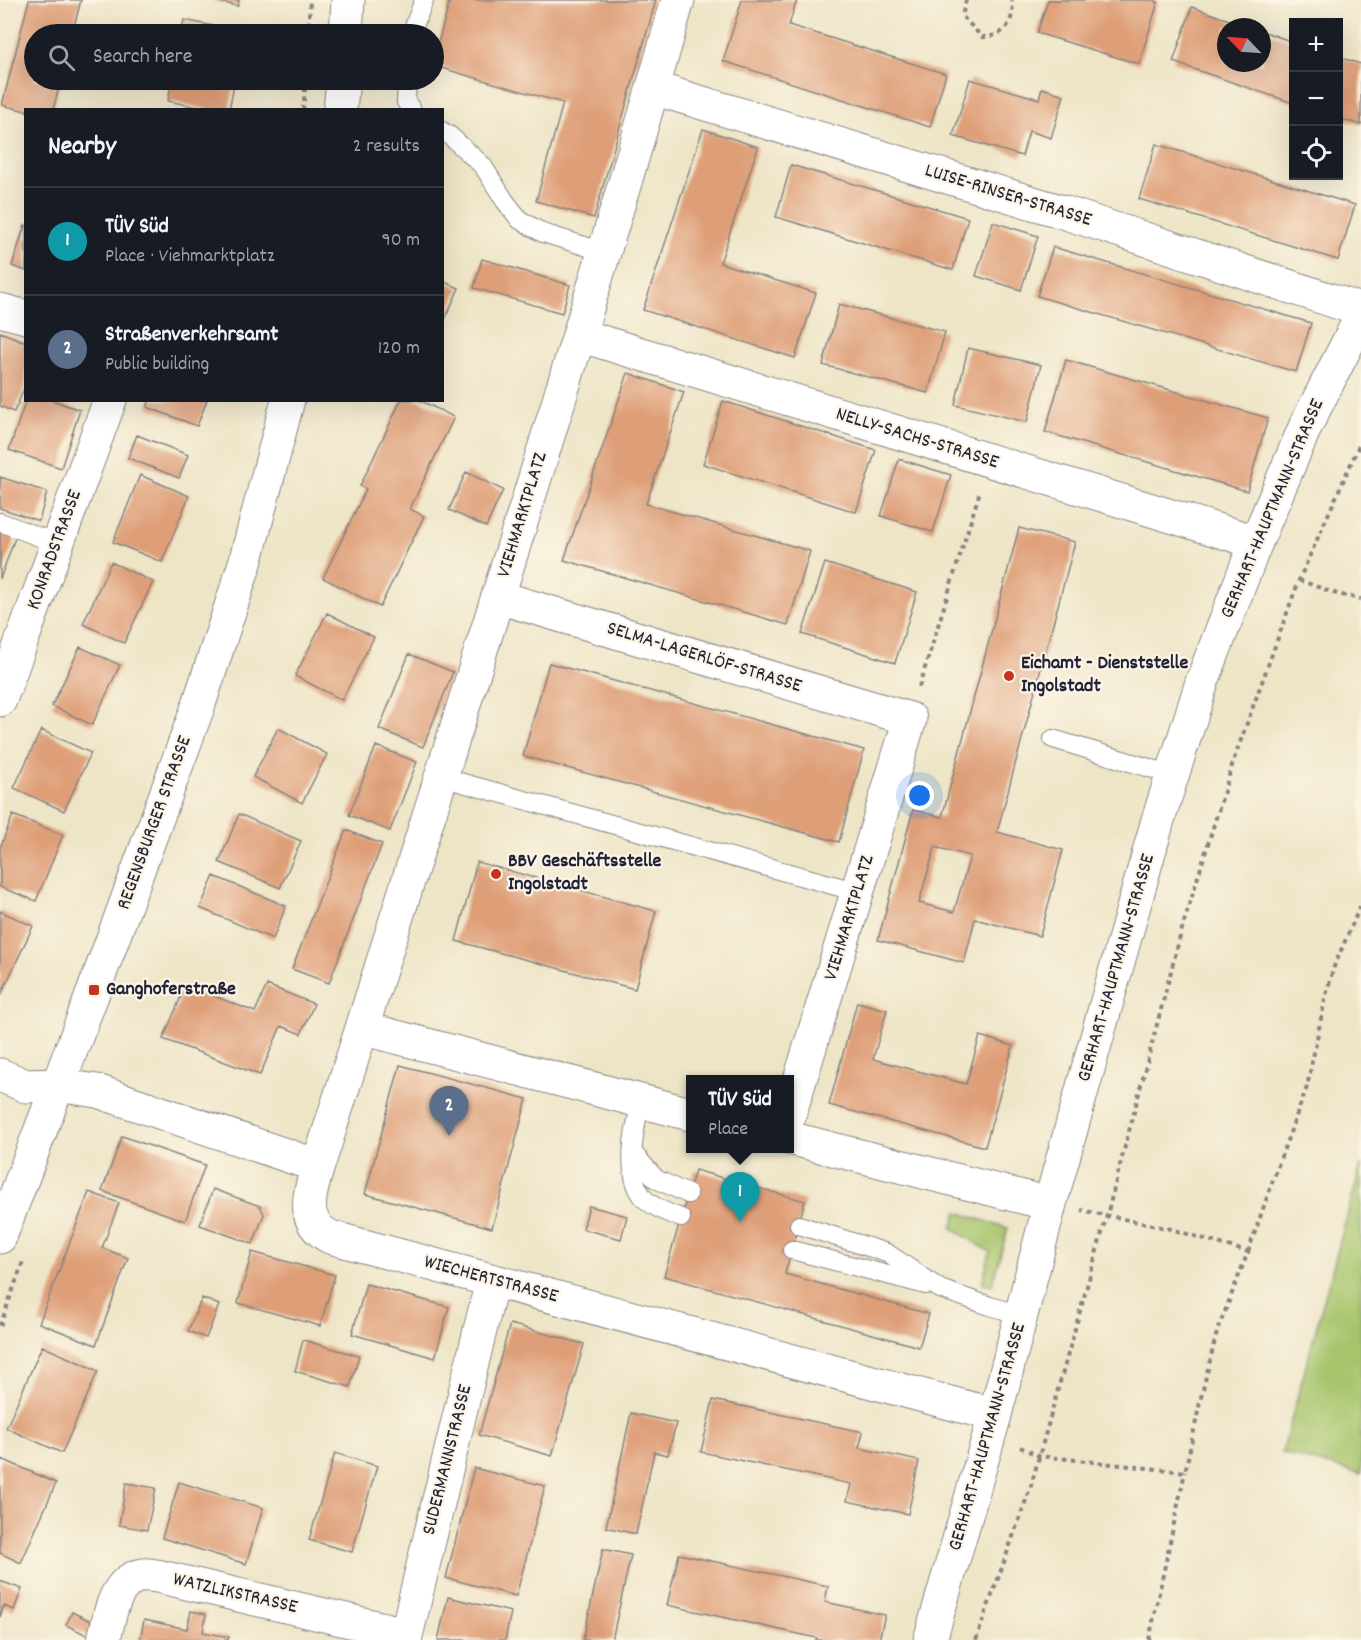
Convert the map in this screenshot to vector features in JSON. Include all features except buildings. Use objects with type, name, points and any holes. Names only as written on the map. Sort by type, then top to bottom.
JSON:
[{"type":"street","points":[[347,24],[348,0]]},
{"type":"street","name":"VIEHMARKTPLATZ","points":[[318,1166],[579,335],[678,0]]},
{"type":"street","name":"LUISE-RINSER-STRASSE","points":[[653,88],[1063,212],[1361,310]]},
{"type":"street","points":[[340,108],[341,90]]},
{"type":"street","points":[[0,310],[24,316]]},
{"type":"street","name":"GERHART-HAUPTMANN-STRASSE","points":[[930,1640],[995,1414],[1050,1204],[1155,832],[1203,679],[1256,542],[1306,425],[1361,317]]},
{"type":"street","name":"NELLY-SACHS-STRASSE","points":[[579,335],[1256,542]]},
{"type":"street","name":"KONRADSTRASSE","points":[[0,700],[109,402]]},
{"type":"street","name":"REGENSBURGER STRASSE","points":[[0,1237],[198,707],[245,563],[287,402]]},
{"type":"street","name":"SELMA-LAGERLÖF-STRASSE","points":[[498,597],[910,719]]},
{"type":"street","name":"VIEHMARKTPLATZ","points":[[794,1100],[910,719]]},
{"type":"street","points":[[362,1028],[686,1113]]},
{"type":"street","points":[[0,1076],[26,1086],[57,1085],[97,1091],[318,1166]]},
{"type":"street","points":[[794,1139],[1050,1204]]},
{"type":"street","name":"WIECHERTSTRASSE","points":[[318,1166],[310,1195],[310,1213],[320,1231],[330,1236],[995,1414]]},
{"type":"street","name":"SUDERMANNSTRASSE","points":[[406,1637],[492,1281]]},
{"type":"street","name":"WATZLIKSTRASSE","points":[[104,1640],[111,1609],[118,1592],[130,1579],[143,1575],[157,1576],[406,1637]]},
{"type":"lane","points":[[415,24],[424,0]]},
{"type":"lane","points":[[407,90],[406,102],[410,108]]},
{"type":"lane","points":[[444,132],[483,166],[520,220],[543,233],[604,252]]},
{"type":"lane","points":[[0,522],[58,543]]},
{"type":"lane","points":[[1053,739],[1173,775]]},
{"type":"lane","points":[[441,777],[858,892]]},
{"type":"lane","points":[[641,1102],[635,1127],[634,1179],[644,1198],[667,1213],[681,1218]]},
{"type":"lane","points":[[633,1153],[656,1179],[688,1194]]},
{"type":"lane","points":[[799,1225],[887,1253],[940,1289]]},
{"type":"lane","points":[[792,1250],[940,1289],[1022,1315]]},
{"type":"path","points":[[309,24],[310,0]]},
{"type":"path","points":[[966,0],[962,16],[982,37],[992,37],[999,34],[1011,21],[1012,0]]},
{"type":"path","points":[[303,108],[305,90]]},
{"type":"path","points":[[976,1640],[1030,1489],[1107,1215],[1182,929],[1234,759],[1299,579],[1361,441]]},
{"type":"path","points":[[910,719],[989,461]]},
{"type":"path","points":[[1299,579],[1337,594],[1361,599]]},
{"type":"path","points":[[1149,1640],[1217,1332],[1307,1087],[1333,969],[1361,904]]},
{"type":"path","points":[[1050,1204],[1171,1229],[1248,1252]]},
{"type":"path","points":[[1039,1456],[1185,1472]]},
{"type":"green space","points":[[1361,1165],[1361,1474],[1282,1453]]},
{"type":"green space","points":[[957,1212],[1008,1228],[992,1285],[982,1283],[990,1252],[952,1228]]},
{"type":"place","name":"Eichamt - Dienststelle Ingolstadt","points":[[1009,676]]},
{"type":"place","name":"BBV Geschäftsstelle Ingolstadt","points":[[496,874]]},
{"type":"place","name":"Ganghoferstraße","points":[[94,990]]},
{"type":"place","name":"Straßenverkehrsamt","points":[[449,1136]]},
{"type":"place","name":"TÜV Süd","points":[[740,1222]]}]
